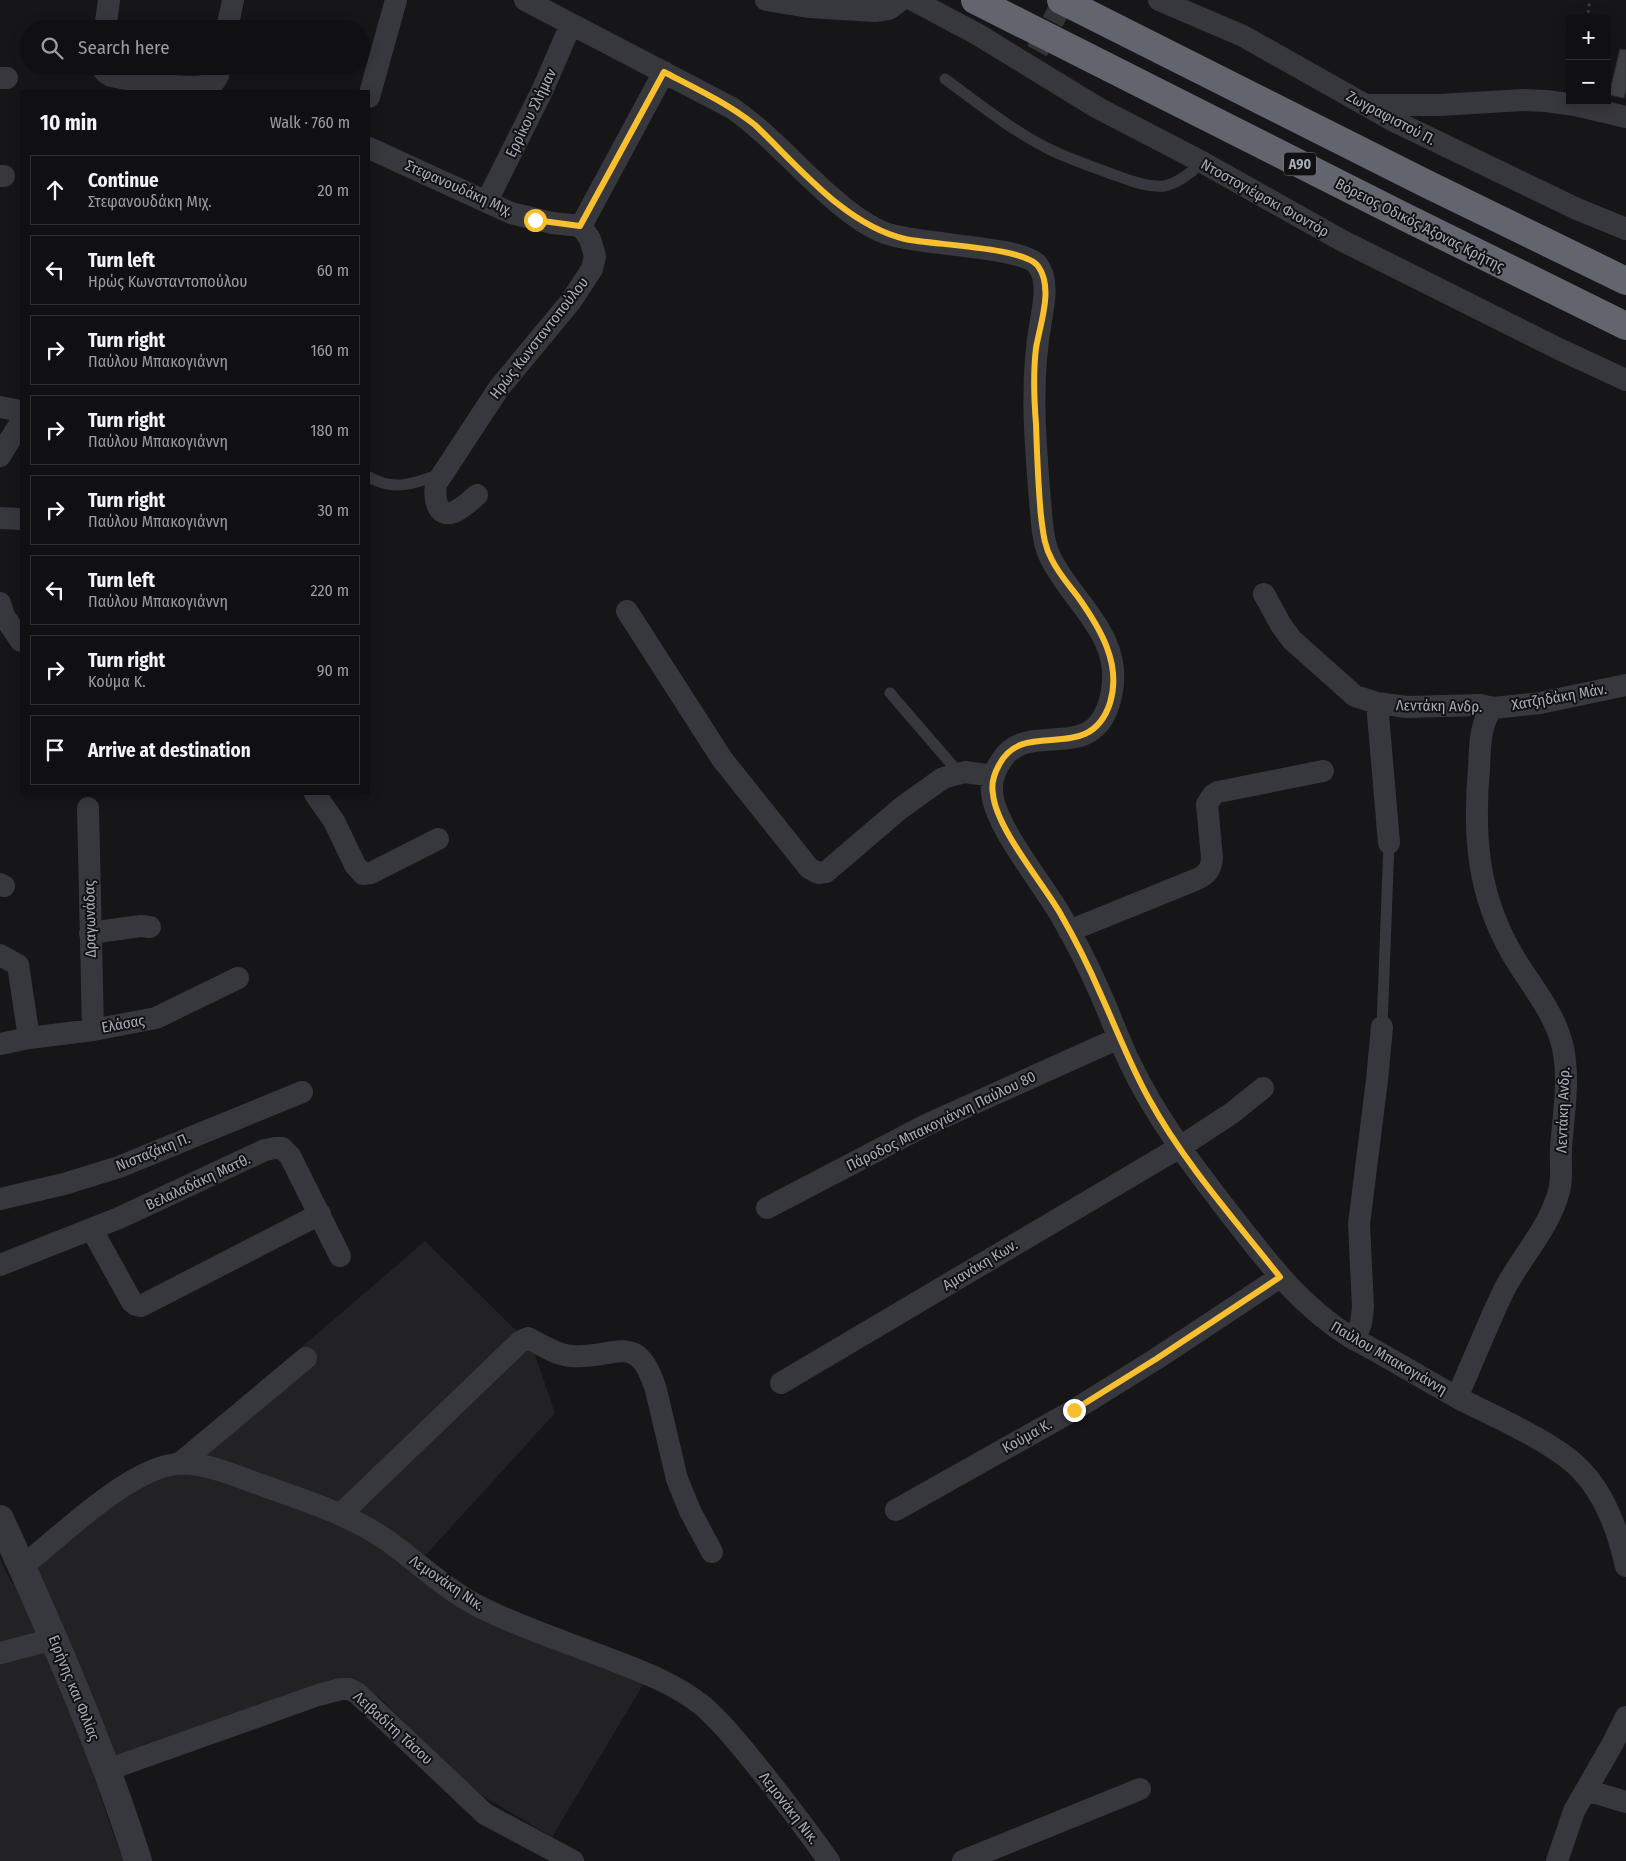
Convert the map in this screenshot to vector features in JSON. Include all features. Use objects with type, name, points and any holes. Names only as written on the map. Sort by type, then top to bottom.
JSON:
[{"type":"highway","name":"Βόρειος Οδικός Άξονας Κρήτης","points":[[975,0],[1626,326]]},
{"type":"highway","name":"Α90","points":[[1061,0],[1427,184],[1626,281]]},
{"type":"street","points":[[106,20],[109,0]]},
{"type":"street","points":[[230,20],[233,0]]},
{"type":"street","points":[[370,93],[396,0]]},
{"type":"street","points":[[766,0],[809,6],[875,11],[889,8],[901,0]]},
{"type":"street","name":"Ντοστογιέφσκι Φιοντόρ","points":[[913,0],[977,34],[1034,59],[1098,108],[1202,162],[1340,240],[1558,349],[1626,380]]},
{"type":"street","name":"Ζωγραφιστού Π.","points":[[1159,0],[1243,36],[1392,120],[1559,200],[1626,229]]},
{"type":"street","points":[[533,1],[572,24],[727,105],[744,116],[848,212],[873,228],[918,241],[1012,253],[1032,260],[1041,270],[1044,284],[1044,299],[1036,348],[1034,384],[1038,481],[1044,542],[1054,565],[1092,618],[1102,636],[1112,661],[1113,683],[1110,701],[1105,715],[1093,730],[1081,736],[1031,742],[1018,746],[1005,755],[994,776],[959,773],[944,778],[882,823],[826,872],[822,873],[813,871],[787,842],[722,759],[627,611]]},
{"type":"street","name":"Ερρίκου Σλήμαν","points":[[487,201],[543,89],[572,24]]},
{"type":"street","points":[[580,226],[664,72]]},
{"type":"street","points":[[110,75],[188,87],[215,75]]},
{"type":"street","points":[[1366,105],[1440,105],[1523,100],[1546,101],[1575,105],[1626,117]]},
{"type":"street","name":"Στεφανουδάκη Μιχ.","points":[[370,148],[511,213],[535,220],[580,226]]},
{"type":"street","name":"Ηρώς Κωνσταντοπούλου","points":[[477,494],[463,507],[452,513],[440,509],[435,502],[434,493],[436,484],[499,388],[571,301],[592,270],[595,256],[590,239],[580,226]]},
{"type":"street","points":[[0,407],[20,411]]},
{"type":"street","points":[[0,456],[20,424]]},
{"type":"street","points":[[0,518],[20,519]]},
{"type":"street","points":[[1264,594],[1285,631],[1304,651],[1356,696],[1378,703]]},
{"type":"street","points":[[0,603],[4,616],[20,640]]},
{"type":"street","name":"Χατζηδάκη Μάν.","points":[[1493,708],[1540,704],[1626,685]]},
{"type":"street","name":"Λεντάκη Ανδρ.","points":[[1389,843],[1378,703],[1416,708],[1480,705],[1493,708]]},
{"type":"street","name":"Λεντάκη Ανδρ.","points":[[1457,1397],[1505,1289],[1547,1220],[1559,1191],[1560,1151],[1567,1082],[1566,1064],[1558,1029],[1552,1015],[1511,951],[1497,924],[1481,876],[1477,837],[1478,774],[1483,728],[1489,712],[1493,708]]},
{"type":"street","points":[[1069,930],[1195,880],[1208,872],[1212,858],[1208,804],[1213,795],[1218,792],[1323,771]]},
{"type":"street","name":"Παύλου Μπακογιάννη","points":[[994,776],[992,791],[999,815],[1015,845],[1052,900],[1069,930],[1100,990],[1119,1038],[1148,1098],[1180,1147],[1280,1277],[1306,1306],[1333,1327],[1536,1439],[1560,1453],[1582,1470],[1598,1491],[1606,1507],[1626,1562]]},
{"type":"street","points":[[316,795],[334,821],[355,865],[363,874],[372,873],[438,839]]},
{"type":"street","name":"Δραγωνάδας","points":[[88,808],[93,1030]]},
{"type":"street","points":[[90,934],[141,926],[150,927]]},
{"type":"street","points":[[0,955],[18,965],[29,1038]]},
{"type":"street","name":"Ελάσας","points":[[0,1044],[156,1018],[238,978]]},
{"type":"street","name":"Λεντάκη Ανδρ.","points":[[1355,1340],[1361,1323],[1364,1300],[1359,1224],[1382,1028]]},
{"type":"street","name":"Πάροδος Μπακογιάννη Παύλου 80","points":[[767,1208],[926,1125],[1119,1038]]},
{"type":"street","name":"Αμανάκη Κων.","points":[[781,1383],[1180,1147],[1232,1113],[1263,1088]]},
{"type":"street","name":"Νισταζάκη Π.","points":[[0,1199],[64,1184],[119,1167],[302,1092]]},
{"type":"street","name":"Βελαλαδάκη Ματθ.","points":[[0,1265],[92,1230],[252,1156],[275,1148],[285,1150],[290,1156],[340,1256]]},
{"type":"street","points":[[92,1230],[132,1302],[141,1306],[320,1214]]},
{"type":"street","name":"Κούμα Κ.","points":[[896,1510],[1074,1410],[1156,1359],[1280,1277]]},
{"type":"street","points":[[341,1514],[521,1341],[528,1338],[562,1355],[574,1356],[612,1351],[627,1352],[644,1362],[656,1390],[682,1492],[712,1552]]},
{"type":"street","points":[[179,1464],[306,1358]]},
{"type":"street","name":"Λεμονάκη Νικ.","points":[[11,1553],[149,1472],[170,1465],[179,1464],[214,1469],[341,1514],[384,1538],[442,1582],[481,1607],[506,1619],[650,1675],[703,1706],[732,1736],[792,1810],[829,1861]]},
{"type":"street","name":"Ειρήνης και Φιλίας","points":[[0,1519],[11,1553],[54,1640],[107,1770],[138,1861]]},
{"type":"street","points":[[0,1654],[54,1640]]},
{"type":"street","name":"Λειβαδίτη Τάσου","points":[[107,1770],[318,1695],[335,1690],[349,1689],[364,1698],[485,1814],[573,1861]]},
{"type":"street","points":[[1557,1861],[1574,1812],[1626,1717]]},
{"type":"street","points":[[963,1861],[1140,1789]]},
{"type":"street","points":[[1586,1790],[1626,1802]]},
{"type":"lane","points":[[945,79],[1006,123],[1044,147],[1116,176],[1152,186],[1165,186],[1188,176],[1202,162]]},
{"type":"lane","points":[[370,478],[393,486],[406,486],[443,473]]},
{"type":"lane","points":[[890,692],[959,773]]},
{"type":"lane","name":"Λεντάκη Ανδρ.","points":[[1382,1028],[1389,843]]},
{"type":"path","points":[[1588,15],[1590,0]]},
{"type":"shaded area","points":[[425,1241],[532,1346],[555,1413],[412,1570],[644,1683],[552,1837],[473,1790],[378,1696],[354,1684],[305,1689],[91,1769],[123,1861],[0,1861],[0,1559],[12,1584],[182,1450]]},
{"type":"building","points":[[1620,49],[1626,50],[1626,90],[1624,98],[1611,95],[1611,87]]},
{"type":"tunnel","points":[[1037,51],[1064,0]]},
{"type":"route","points":[[535,220],[580,226],[664,72],[744,116],[848,212],[873,228],[901,238],[1012,253],[1032,260],[1041,270],[1044,280],[1044,305],[1036,348],[1034,384],[1038,481],[1044,542],[1054,565],[1078,596],[1102,636],[1112,661],[1113,683],[1105,715],[1093,730],[1074,738],[1031,742],[1013,748],[1005,755],[993,781],[994,803],[1012,839],[1052,900],[1084,957],[1100,990],[1128,1061],[1155,1110],[1204,1181],[1280,1277],[1156,1359],[1074,1410]]}]
